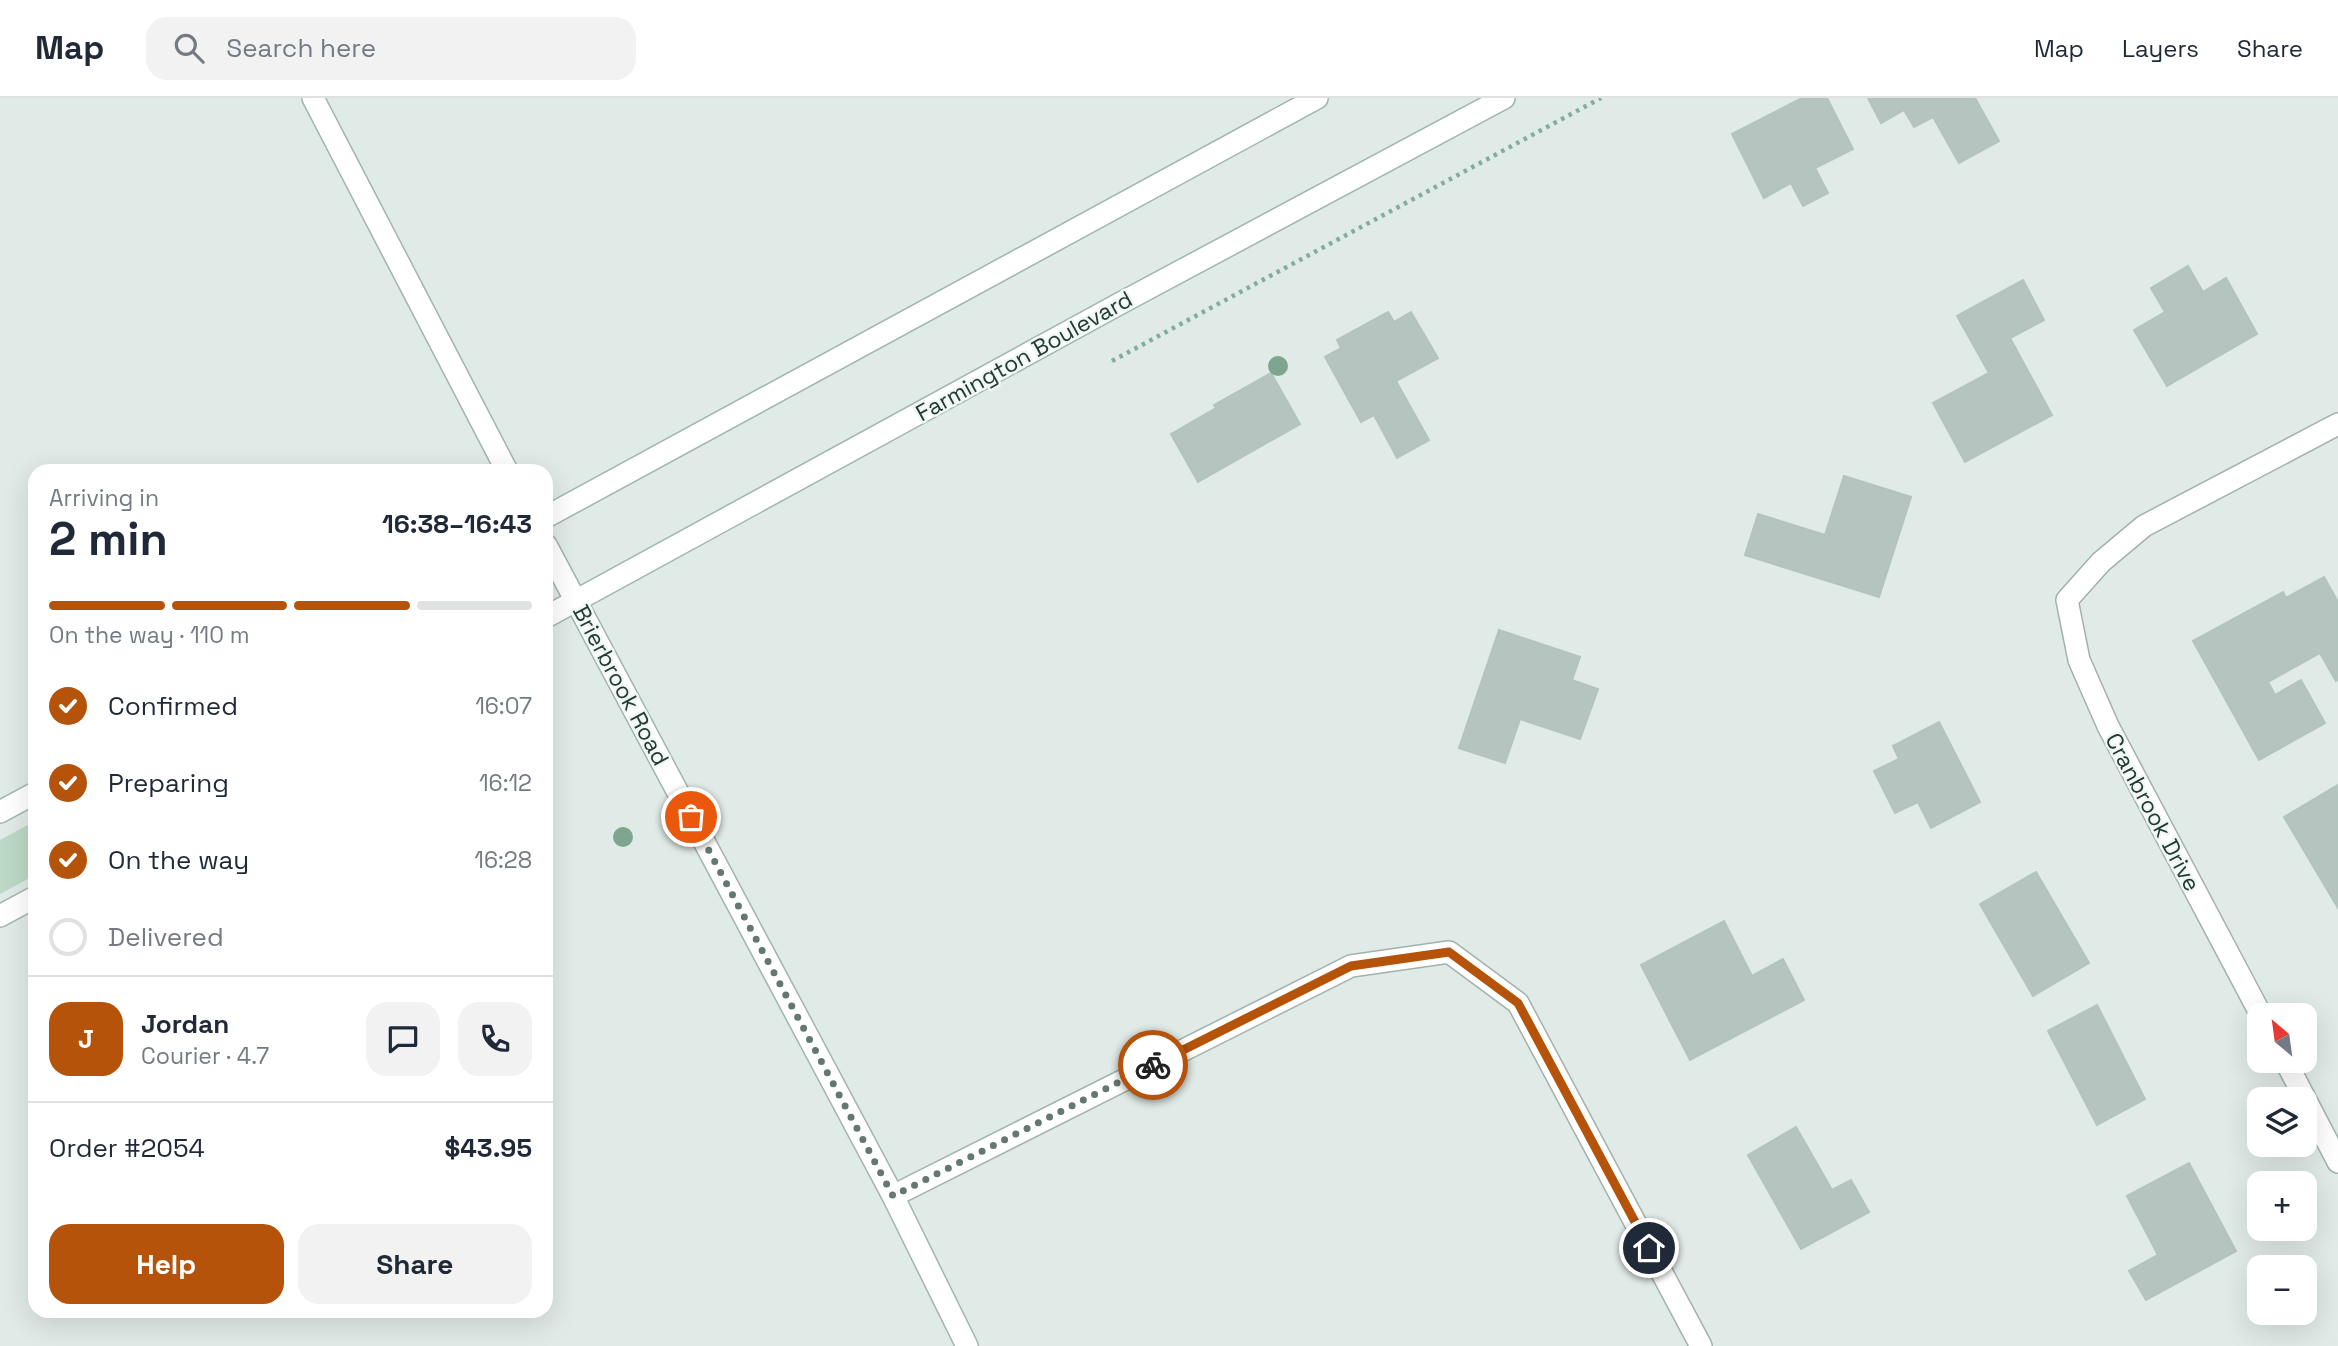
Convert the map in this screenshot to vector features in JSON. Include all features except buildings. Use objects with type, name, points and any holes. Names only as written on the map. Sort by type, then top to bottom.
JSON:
[{"type":"street","points":[[313,98],[503,464]]},
{"type":"street","points":[[553,513],[1317,98]]},
{"type":"street","name":"Farmington Boulevard","points":[[553,613],[1119,304],[1504,98]]},
{"type":"street","name":"Cranbrook Drive","points":[[2254,1003],[2108,726],[2079,660],[2067,600],[2101,562],[2144,526],[2338,424]]},
{"type":"street","name":"Brierbrook Road","points":[[553,558],[893,1196],[967,1346]]},
{"type":"street","points":[[0,812],[28,797]]},
{"type":"street","points":[[0,916],[28,901]]},
{"type":"street","points":[[893,1196],[1351,966],[1449,952],[1518,1003],[1702,1346]]},
{"type":"street","points":[[2292,1073],[2338,1162]]},
{"type":"path","points":[[1112,361],[1601,98]]},
{"type":"green space","points":[[28,825],[28,879],[0,894],[0,840]]},
{"type":"way so far","points":[[691,817],[893,1196],[1153,1065]]},
{"type":"route","points":[[1153,1065],[1351,966],[1449,952],[1518,1003],[1649,1248]]}]
